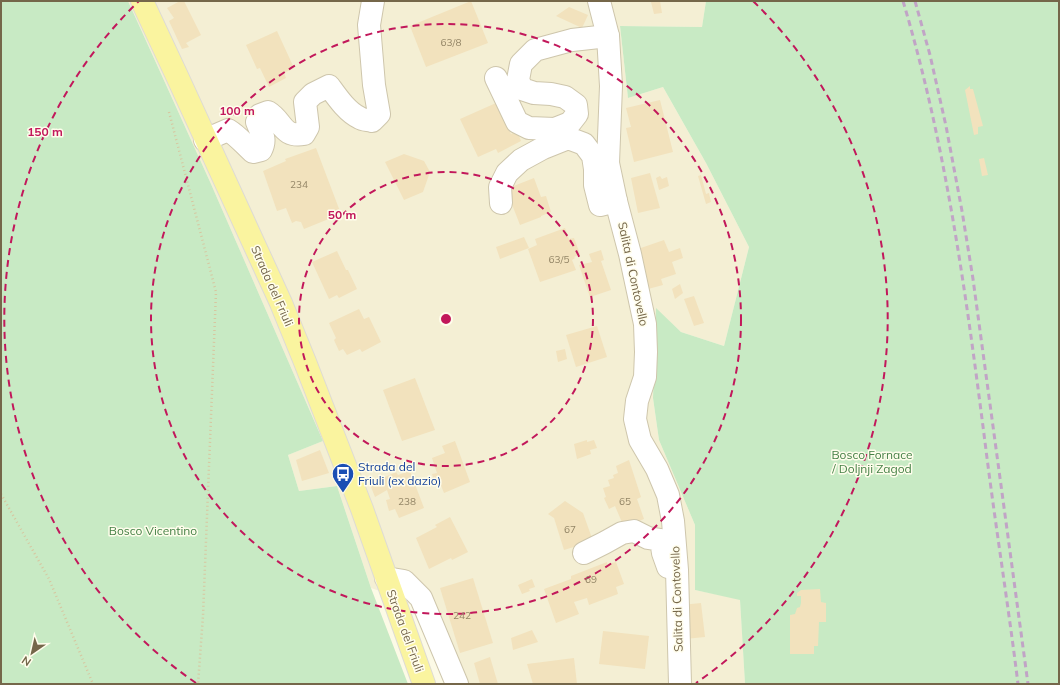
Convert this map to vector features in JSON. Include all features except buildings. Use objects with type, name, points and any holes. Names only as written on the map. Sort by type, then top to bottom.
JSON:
[{"type":"main road","name":"Strada del Friuli","points":[[142,1],[306,362],[362,509],[424,684]]},
{"type":"street","points":[[205,140],[228,130],[236,135],[253,152],[261,150],[264,144],[263,136],[257,122],[260,115],[268,112],[274,116],[288,133],[296,136],[304,134],[308,127],[305,102],[314,94],[329,86],[348,109],[360,119],[372,121],[378,114],[369,25],[373,1]]},
{"type":"street","name":"Salita di Contovello","points":[[599,1],[608,36],[611,86],[608,163],[645,324],[645,377],[637,401],[635,419],[640,440],[657,469],[668,495],[673,521],[677,570],[680,684]]},
{"type":"street","points":[[496,78],[517,122],[529,128],[555,129],[570,123],[577,114],[576,105],[565,97],[534,93],[522,89],[518,80],[521,64],[535,50],[572,40],[608,36]]},
{"type":"street","points":[[501,203],[500,186],[507,173],[521,160],[543,148],[568,138],[584,144],[593,156],[595,185],[600,205],[616,201]]},
{"type":"street","points":[[584,553],[604,544],[622,533],[634,531],[648,538],[661,540],[663,553],[668,567],[677,570]]},
{"type":"street","name":"Strada del Friuli","points":[[386,578],[404,581],[421,598],[457,684]]},
{"type":"path","points":[[168,109],[216,292],[203,616],[198,684]]},
{"type":"path","points":[[1,494],[48,579],[93,684]]},
{"type":"shaded area","points":[[128,1],[706,1],[702,27],[620,26],[628,98],[663,87],[706,163],[749,247],[724,346],[681,332],[656,309],[653,398],[659,440],[695,525],[695,590],[740,599],[745,684],[445,684],[415,603],[371,588],[337,486],[299,491],[288,455],[323,441],[211,184]]},
{"type":"green space","name":"Bosco Vicentino","points":[[1,1],[128,1],[211,184],[323,441],[288,455],[299,491],[337,486],[371,588],[408,684],[1,684]]},
{"type":"green space","name":"Bosco Fornace / Doljnji Zagod","points":[[706,1],[1059,1],[1059,684],[745,684],[740,600],[695,590],[695,525],[659,440],[653,398],[656,308],[681,332],[724,346],[749,247],[706,163],[663,87],[628,98],[620,26],[702,27]]},
{"type":"railway","points":[[903,1],[931,110],[953,220],[970,331],[1018,684]]},
{"type":"railway","points":[[915,1],[930,55],[946,126],[962,211],[973,279],[1028,684]]},
{"type":"place","name":"Strada del Friuli (ex dazio)","points":[[343,494]]}]
